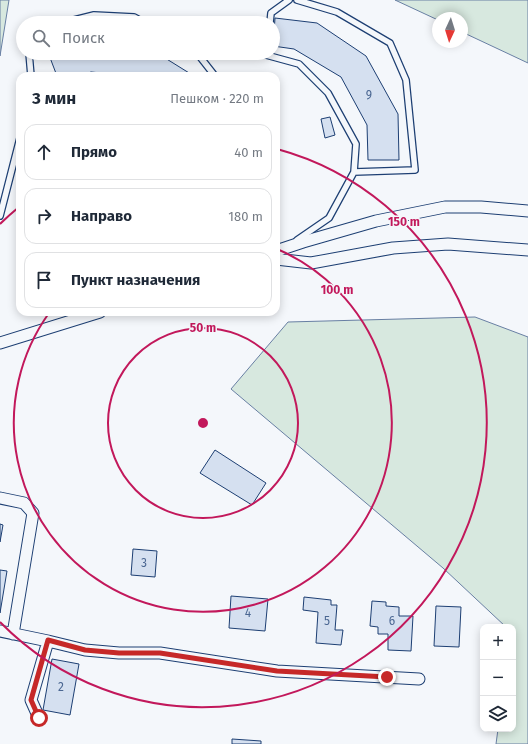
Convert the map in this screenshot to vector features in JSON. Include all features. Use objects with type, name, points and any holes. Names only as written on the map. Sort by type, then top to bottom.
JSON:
[{"type":"street","points":[[280,250],[376,222],[446,207],[481,207],[528,211]]},
{"type":"street","points":[[280,259],[311,263],[393,248],[448,244],[528,250]]},
{"type":"street","points":[[0,343],[87,316]]},
{"type":"street","points":[[0,498],[24,503],[33,513],[13,634]]},
{"type":"street","points":[[0,631],[48,640],[85,650],[119,653],[160,653],[277,671],[419,679]]},
{"type":"street","points":[[39,718],[31,700],[48,640]]},
{"type":"lane","points":[[271,16],[271,13],[289,0]]},
{"type":"lane","points":[[297,0],[337,12],[390,43],[406,80],[415,170],[354,172]]},
{"type":"lane","points":[[90,16],[114,16]]},
{"type":"lane","points":[[280,58],[299,64],[328,93],[356,144],[354,172],[329,218],[287,248]]},
{"type":"lane","points":[[30,60],[31,72]]},
{"type":"lane","points":[[203,60],[212,72]]},
{"type":"lane","points":[[0,216],[16,154]]},
{"type":"shaded area","points":[[0,0],[9,0],[0,56]]},
{"type":"shaded area","points":[[395,0],[528,0],[528,63],[468,35],[468,12],[432,12],[432,17]]},
{"type":"shaded area","points":[[475,317],[528,337],[528,744],[496,744],[498,732],[516,732],[516,624],[503,624],[443,568],[231,389],[288,322]]},
{"type":"building","points":[[280,19],[317,23],[366,56],[398,114],[399,160],[368,160],[367,125],[341,77],[294,49],[280,47]]},
{"type":"building","points":[[51,60],[168,60],[188,72],[91,72],[55,72]]},
{"type":"building","points":[[330,117],[335,135],[325,138],[321,119]]},
{"type":"building","points":[[215,450],[266,483],[252,505],[200,473]]},
{"type":"building","points":[[0,524],[3,525],[0,542]]},
{"type":"building","points":[[133,549],[157,551],[155,577],[131,575]]},
{"type":"building","points":[[0,570],[7,571],[0,613]]},
{"type":"building","points":[[231,596],[268,599],[265,631],[229,628]]},
{"type":"building","points":[[304,597],[331,600],[331,605],[337,605],[335,630],[343,630],[341,645],[316,643],[318,612],[303,610]]},
{"type":"building","points":[[372,601],[386,602],[386,606],[399,607],[399,616],[413,616],[411,651],[388,650],[388,634],[378,634],[378,627],[370,626]]},
{"type":"building","points":[[436,606],[461,607],[459,647],[434,646]]},
{"type":"building","points":[[52,659],[79,664],[70,715],[43,710]]},
{"type":"building","points":[[232,739],[261,741],[261,744],[232,744]]},
{"type":"route","points":[[39,718],[31,700],[48,640],[85,650],[119,653],[160,653],[277,671],[387,677]]}]
